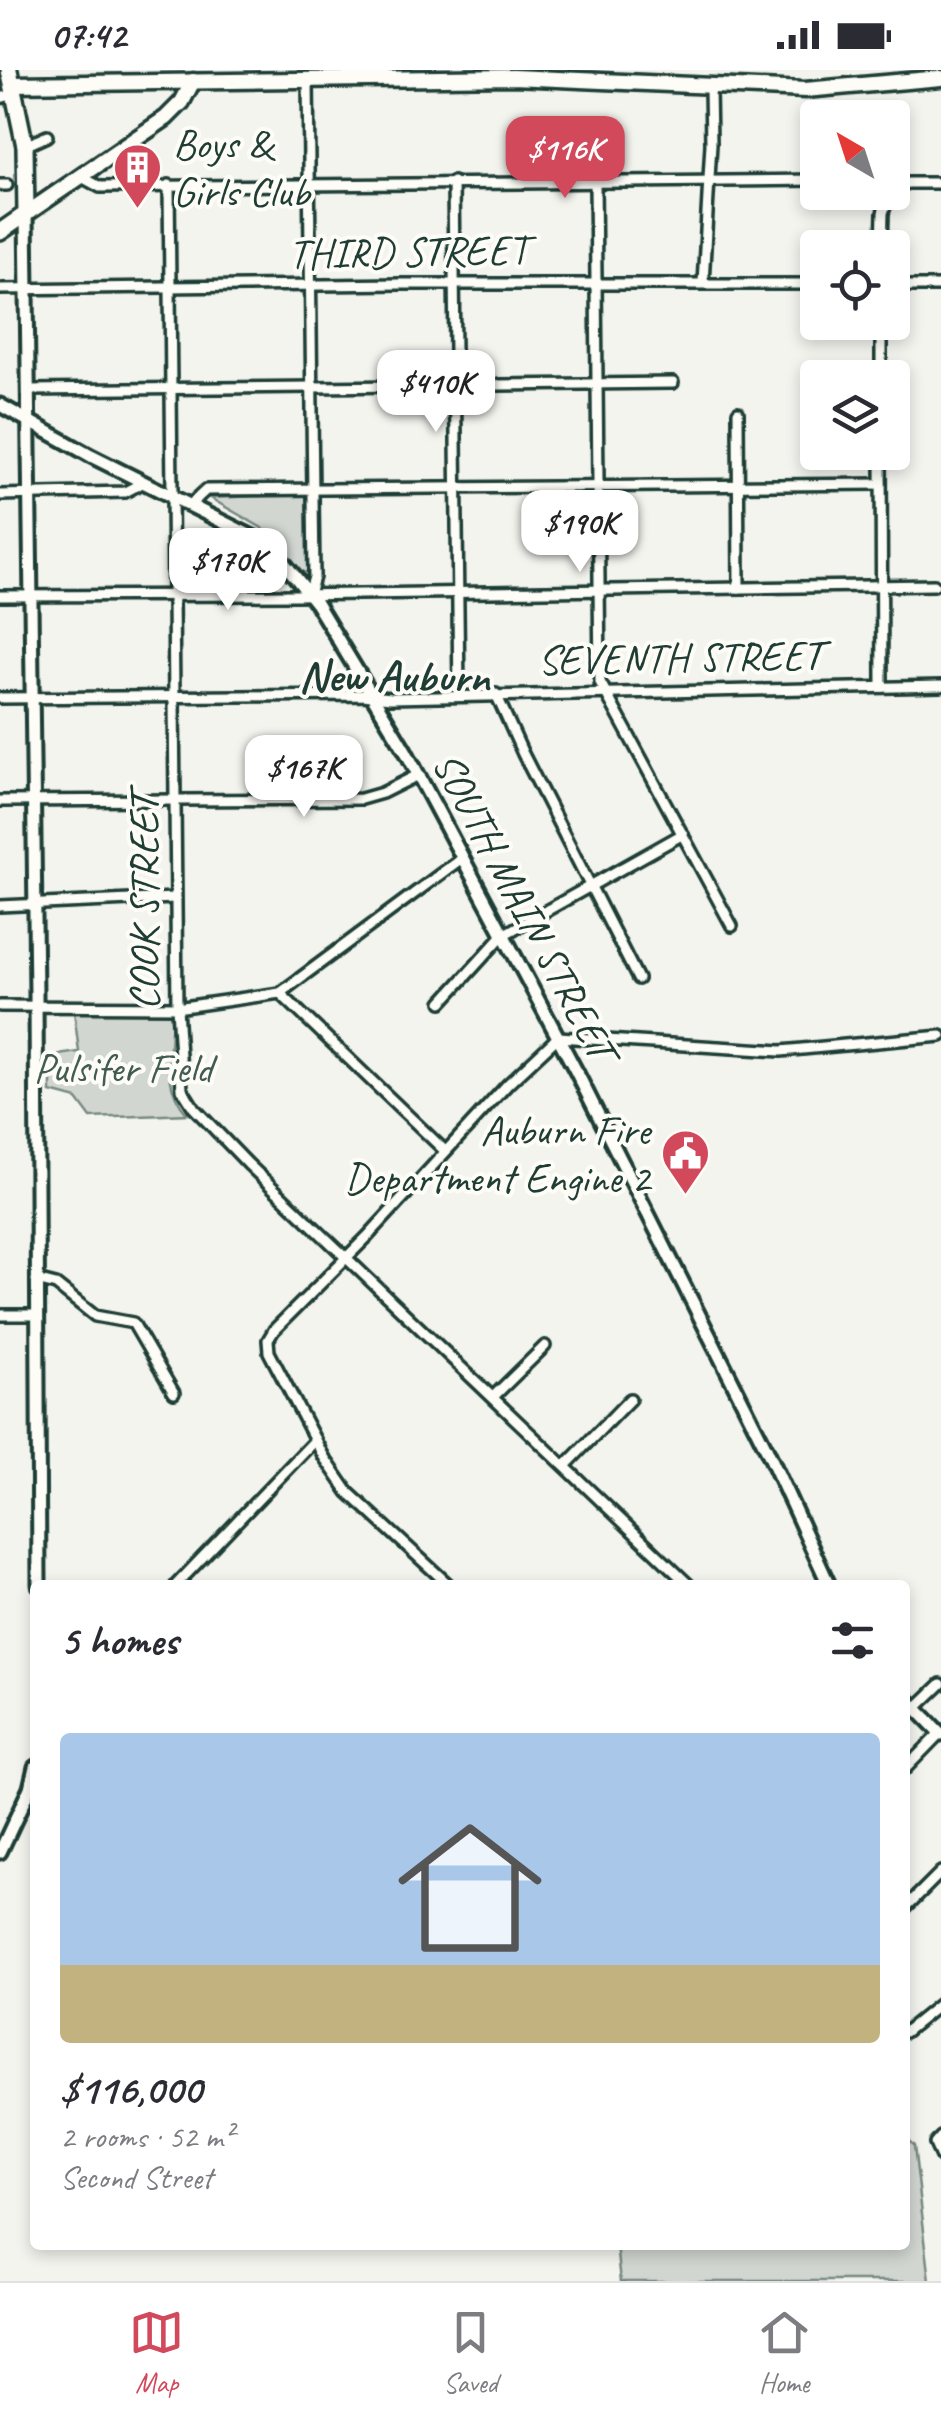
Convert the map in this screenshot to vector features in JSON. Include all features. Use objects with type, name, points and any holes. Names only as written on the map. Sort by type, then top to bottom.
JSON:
[{"type":"main road","points":[[26,214],[25,146],[9,86],[514,78],[821,90],[941,78]]},
{"type":"main road","points":[[0,232],[166,118],[182,102],[193,81]]},
{"type":"street","points":[[308,80],[314,577],[308,594]]},
{"type":"street","points":[[703,283],[710,88]]},
{"type":"street","points":[[25,146],[47,136]]},
{"type":"street","points":[[80,176],[100,187],[800,180]]},
{"type":"street","points":[[453,182],[459,695]]},
{"type":"street","points":[[594,182],[602,687],[732,926]]},
{"type":"street","points":[[910,183],[941,183]]},
{"type":"street","name":"COOK STREET","points":[[169,185],[176,1007],[179,1074],[187,1098],[207,1123],[683,1580]]},
{"type":"street","points":[[26,214],[39,1580]]},
{"type":"street","name":"THIRD STREET","points":[[0,289],[800,284]]},
{"type":"street","points":[[910,286],[941,286]]},
{"type":"street","points":[[28,390],[672,383]]},
{"type":"street","name":"SOUTH MAIN STREET","points":[[0,405],[237,527],[271,549],[308,594],[374,696],[558,1036],[767,1450],[827,1580]]},
{"type":"street","points":[[738,412],[739,588]]},
{"type":"street","points":[[881,470],[882,687]]},
{"type":"street","points":[[0,495],[125,492],[144,482]]},
{"type":"street","points":[[191,504],[206,490],[881,484]]},
{"type":"street","points":[[0,596],[934,585]]},
{"type":"street","name":"SEVENTH STREET","points":[[0,698],[941,686]]},
{"type":"street","points":[[496,694],[638,978]]},
{"type":"street","points":[[0,801],[361,798],[382,793],[418,774]]},
{"type":"street","points":[[442,1002],[503,935],[683,834]]},
{"type":"street","points":[[0,1006],[176,1007],[280,992],[462,858]]},
{"type":"street","points":[[0,906],[175,898]]},
{"type":"street","points":[[280,992],[446,1151]]},
{"type":"street","points":[[443,1580],[361,1506],[315,1440],[269,1352],[268,1340],[289,1314],[558,1036],[780,1050],[941,1036]]},
{"type":"street","points":[[36,1280],[56,1285],[95,1316],[132,1323],[174,1394]]},
{"type":"street","points":[[0,1315],[37,1315]]},
{"type":"street","points":[[493,1397],[545,1346]]},
{"type":"street","points":[[566,1466],[630,1399]]},
{"type":"street","points":[[181,1580],[315,1440]]},
{"type":"street","points":[[916,1708],[941,1684]]},
{"type":"street","points":[[910,1702],[940,1734],[910,1764]]},
{"type":"street","points":[[0,1852],[30,1788]]},
{"type":"street","points":[[910,1903],[941,1872]]},
{"type":"street","points":[[910,2028],[941,2004]]},
{"type":"street","points":[[938,2152],[941,2136]]},
{"type":"green space","points":[[307,494],[308,573],[262,528],[210,498]]},
{"type":"green space","name":"Pulsifer Field","points":[[166,1010],[172,1015],[171,1079],[187,1114],[91,1118],[77,1099],[51,1092],[51,1056],[79,1052],[74,1011]]},
{"type":"green space","points":[[910,2142],[914,2146],[930,2281],[621,2281],[618,2250],[910,2250]]},
{"type":"place","name":"Boys & Girls Club","points":[[138,210]]},
{"type":"place","name":"Auburn Fire Department Engine 2","points":[[685,1196]]},
{"type":"district","name":"New Auburn","points":[[394,676]]}]
